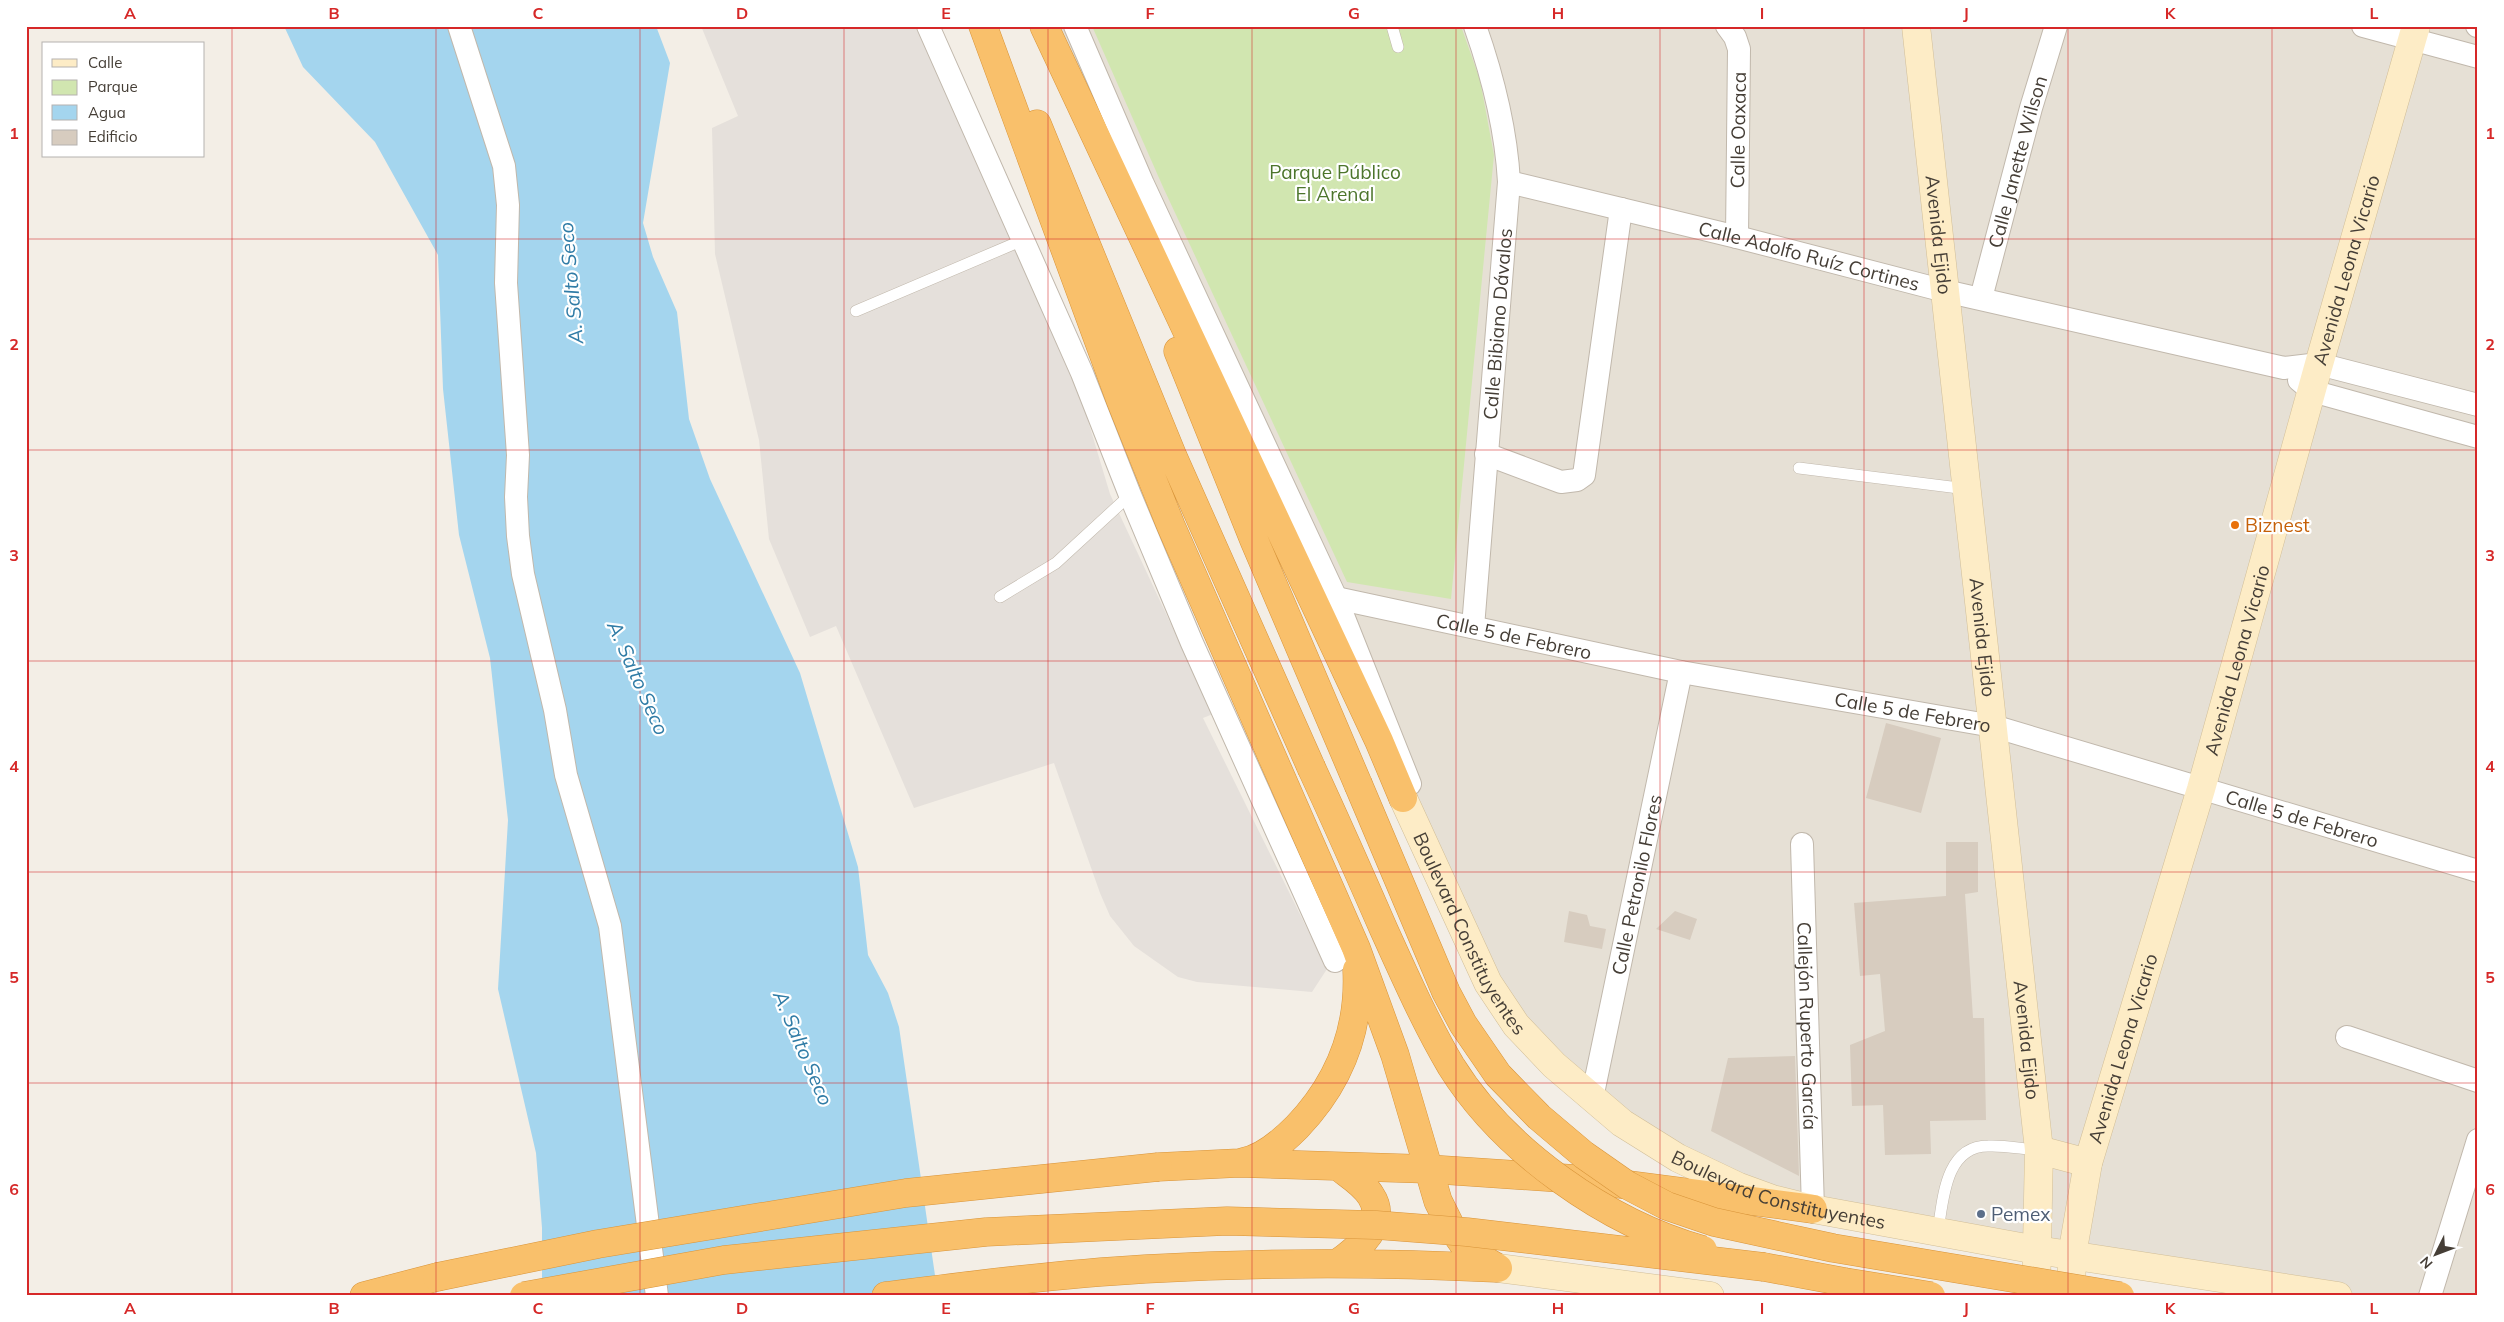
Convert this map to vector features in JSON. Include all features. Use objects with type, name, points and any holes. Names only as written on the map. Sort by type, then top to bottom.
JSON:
[{"type":"highway","points":[[983,26],[1120,399],[1346,955],[1395,1055],[1438,1201],[1455,1234],[1474,1254],[1498,1268]]},
{"type":"highway","points":[[994,26],[1056,168],[1173,457],[1408,982],[1432,1032],[1452,1067],[1496,1123],[1537,1162],[1594,1202],[1697,1248],[1764,1267]]},
{"type":"highway","points":[[1044,26],[1375,732],[1403,798]]},
{"type":"highway","name":"Boulevard Constituyentes","points":[[1085,114],[1250,531],[1450,1000],[1463,1024],[1498,1075],[1540,1117],[1584,1155],[1619,1180],[1667,1206],[1714,1222],[1834,1248],[2120,1296]]},
{"type":"highway","points":[[1238,1163],[1259,1156],[1288,1136],[1314,1107],[1331,1084],[1350,1042],[1358,1000],[1346,955]]},
{"type":"highway","points":[[364,1296],[437,1278],[598,1244],[906,1193],[1158,1167],[1238,1163],[1428,1169],[1590,1180],[1814,1209]]},
{"type":"highway","points":[[1338,1263],[1355,1252],[1368,1238],[1376,1214],[1372,1196],[1339,1166]]},
{"type":"highway","points":[[524,1296],[724,1260],[976,1233],[1227,1221],[1376,1225],[1558,1241],[1764,1267],[1931,1296]]},
{"type":"highway","points":[[886,1296],[1018,1280],[1144,1269],[1386,1262],[1498,1268]]},
{"type":"street","points":[[459,26],[504,166],[508,205],[506,283],[518,455],[517,526],[523,574],[556,710],[566,775],[610,926],[657,1296]]},
{"type":"street","points":[[928,26],[1082,373],[1130,496],[1192,643],[1346,955]]},
{"type":"street","points":[[1075,26],[1143,184],[1336,598],[1409,781],[1409,792],[1403,798]]},
{"type":"street","name":"Calle Bibiano Dávalos","points":[[1473,627],[1509,182],[1500,106],[1475,26]]},
{"type":"street","name":"Calle Oaxaca","points":[[1727,26],[1735,37],[1739,49],[1737,237]]},
{"type":"street","name":"Avenida Ejido","points":[[1916,26],[2039,1150],[2037,1250]]},
{"type":"street","name":"Calle Janette Wilson","points":[[1982,298],[2031,108],[2056,26]]},
{"type":"street","points":[[2363,26],[2414,33],[2478,57]]},
{"type":"street","name":"Avenida Leona Vicario","points":[[2071,1296],[2072,1255],[2088,1163],[2201,789],[2319,364],[2414,33]]},
{"type":"street","name":"Calle Adolfo Ruíz Cortines","points":[[1509,182],[1737,237],[1945,291],[2284,368],[2319,364],[2478,405]]},
{"type":"street","points":[[1486,454],[1561,482],[1578,480],[1584,475],[1621,209]]},
{"type":"street","name":"Calle Adolfo Ruíz Cortines","points":[[2284,368],[2312,391],[2478,436]]},
{"type":"street","name":"Calle 5 de Febrero","points":[[1336,598],[1681,672],[1993,726],[2478,870]]},
{"type":"street","name":"Calle Petronilo Flores","points":[[1592,1098],[1681,672]]},
{"type":"street","name":"Boulevard Constituyentes","points":[[1403,798],[1488,983],[1516,1025],[1554,1065],[1592,1098],[1642,1137],[1678,1158],[1739,1187],[1814,1209],[2037,1250],[2338,1296]]},
{"type":"street","name":"Callejón Ruperto García","points":[[1802,844],[1814,1209]]},
{"type":"street","points":[[2347,1037],[2478,1081]]},
{"type":"street","points":[[2430,1296],[2478,1140]]},
{"type":"street","points":[[2039,1150],[2088,1163]]},
{"type":"street","points":[[1879,1220],[1895,1231],[1909,1254],[1913,1277],[1906,1296]]},
{"type":"street","points":[[2036,1296],[2037,1250]]},
{"type":"street","points":[[1498,1268],[1710,1296]]},
{"type":"street","points":[[2120,1296],[2130,1282],[2146,1273],[2163,1268]]},
{"type":"lane","points":[[1392,26],[1398,47]]},
{"type":"lane","points":[[856,311],[1023,240]]},
{"type":"lane","points":[[1799,468],[1967,490]]},
{"type":"lane","points":[[1000,597],[1056,563],[1130,496]]},
{"type":"lane","points":[[1938,1232],[1951,1169],[1962,1155],[1972,1148],[1987,1146],[2039,1150]]},
{"type":"shaded area","points":[[701,26],[918,26],[1083,404],[1110,494],[1213,714],[1203,718],[1327,969],[1312,992],[1197,982],[1178,977],[1134,946],[1110,916],[1054,763],[914,808],[836,626],[810,637],[769,539],[759,440],[715,254],[712,128],[738,116]]},
{"type":"shaded area","points":[[1044,26],[2478,26],[2478,1296],[2338,1296],[2072,1255],[1706,1172],[1516,1025]]},
{"type":"green space","name":"Parque Público El Arenal","points":[[1092,26],[1461,26],[1480,80],[1494,155],[1451,599],[1347,582],[1163,187]]},
{"type":"water","name":"A. Salto Seco","points":[[284,26],[656,26],[670,63],[643,223],[653,257],[677,312],[689,419],[710,479],[800,673],[858,867],[868,955],[888,993],[899,1027],[938,1296],[542,1296],[542,1228],[536,1153],[498,989],[508,820],[490,658],[459,535],[443,389],[438,255],[375,142],[303,67]]},
{"type":"building","points":[[1886,723],[1941,738],[1921,813],[1866,798]]},
{"type":"building","points":[[1946,842],[1978,842],[1978,892],[1965,894],[1973,1018],[1984,1018],[1986,1120],[1930,1121],[1931,1154],[1885,1155],[1883,1105],[1852,1106],[1850,1045],[1885,1031],[1880,974],[1860,976],[1854,903],[1946,896]]},
{"type":"building","points":[[1569,911],[1587,915],[1590,926],[1606,929],[1602,949],[1564,942]]},
{"type":"building","points":[[1675,911],[1697,919],[1690,940],[1656,929]]},
{"type":"building","points":[[1795,1056],[1799,1176],[1711,1131],[1728,1058]]},
{"type":"place","name":"Biznest","points":[[2235,525]]},
{"type":"place","name":"Pemex","points":[[1981,1214]]}]
